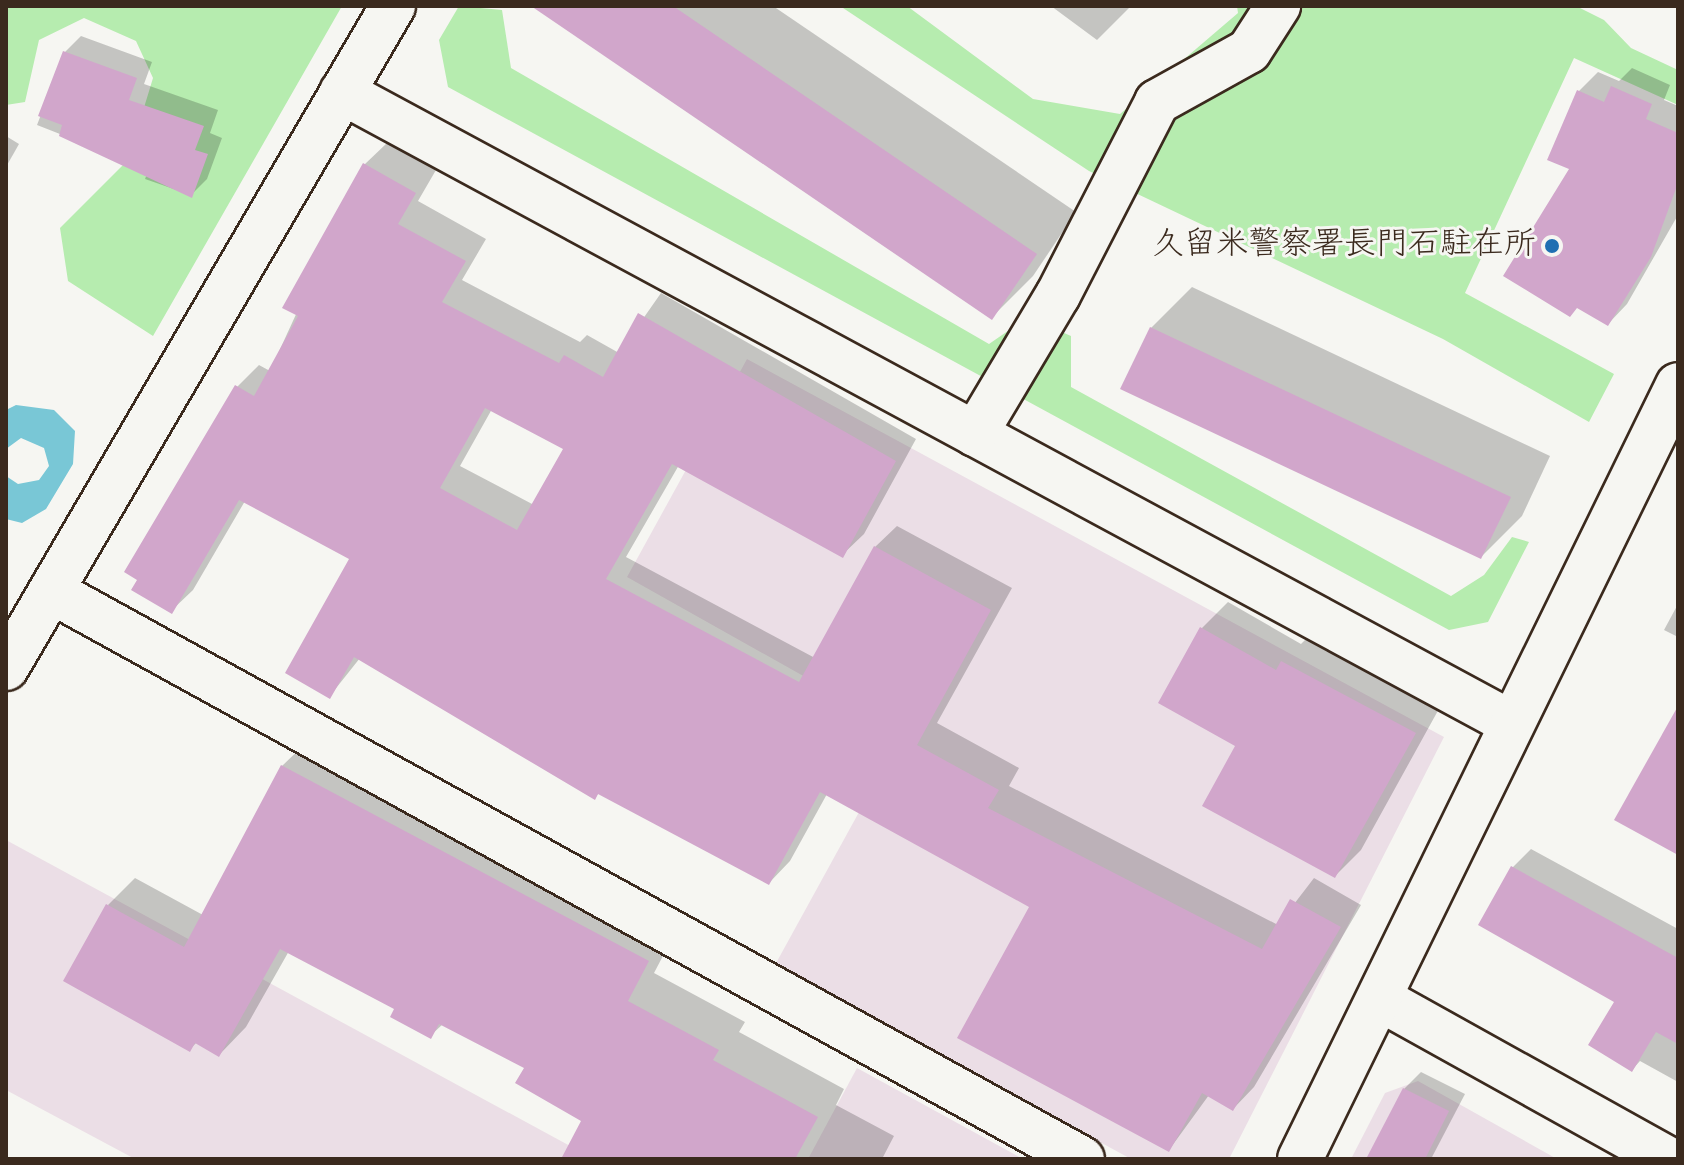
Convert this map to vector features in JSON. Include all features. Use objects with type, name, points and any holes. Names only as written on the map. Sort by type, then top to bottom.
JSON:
[{"type":"street","points":[[6,668],[393,6]]},
{"type":"street","points":[[975,434],[1058,295],[1157,102],[1249,51],[1278,6]]},
{"type":"street","points":[[342,92],[1509,722]]},
{"type":"street","points":[[1300,1159],[1382,1000],[1509,722],[1678,385]]},
{"type":"street","points":[[51,591],[1082,1159]]},
{"type":"street","points":[[1382,1000],[1668,1159]]},
{"type":"shaded area","points":[[747,359],[1444,737],[1229,1159],[1131,1159],[775,965],[903,732],[627,577]]},
{"type":"shaded area","points":[[6,840],[594,1159],[135,1159],[6,1090]]},
{"type":"shaded area","points":[[857,1068],[1023,1159],[808,1159]]},
{"type":"shaded area","points":[[1418,1081],[1557,1159],[1351,1159],[1385,1093]]},
{"type":"green space","points":[[6,6],[342,6],[153,336],[68,281],[60,228],[128,160],[153,78],[136,41],[84,18],[39,40],[25,102],[6,105]]},
{"type":"green space","points":[[459,6],[502,10],[511,68],[989,344],[1028,317],[1071,336],[1071,387],[1451,596],[1484,575],[1512,537],[1529,542],[1488,622],[1449,630],[448,87],[439,40]]},
{"type":"green space","points":[[840,6],[907,6],[1033,99],[1120,114],[1238,13],[1237,6],[1576,6],[1604,20],[1631,48],[1678,70],[1678,105],[1574,58],[1465,293],[1614,374],[1589,422],[1443,339],[1089,171]]},
{"type":"water","points":[[16,405],[54,410],[75,431],[73,464],[46,509],[22,523],[6,519],[6,476],[18,484],[39,480],[49,466],[44,448],[21,438],[6,449],[6,410]]},
{"type":"building","points":[[531,6],[673,6],[1037,254],[992,320]]},
{"type":"building","points":[[63,51],[137,78],[129,100],[204,126],[195,150],[208,154],[192,198],[59,136],[62,125],[38,116]]},
{"type":"building","points":[[1611,86],[1652,104],[1646,119],[1678,133],[1678,183],[1651,257],[1608,326],[1577,308],[1570,317],[1503,276],[1569,169],[1547,160],[1577,90],[1604,102]]},
{"type":"building","points":[[363,163],[416,193],[398,224],[466,261],[442,302],[559,363],[564,355],[603,377],[638,313],[896,461],[843,558],[672,464],[606,579],[799,682],[874,546],[991,610],[917,745],[999,790],[988,808],[1262,949],[1290,899],[1341,927],[1233,1111],[1202,1093],[1169,1152],[957,1038],[1029,907],[820,792],[769,885],[598,794],[595,800],[354,657],[330,699],[285,673],[349,559],[239,500],[172,614],[131,590],[137,580],[124,572],[235,385],[254,396],[298,316],[282,308]],"holes":[[[485,408],[563,449],[517,530],[440,488]]]},
{"type":"building","points":[[1150,327],[1511,497],[1481,559],[1120,389]]},
{"type":"building","points":[[1200,627],[1276,670],[1281,661],[1416,733],[1335,878],[1202,806],[1235,746],[1158,703]]},
{"type":"building","points":[[1678,706],[1678,855],[1614,820]]},
{"type":"building","points":[[281,765],[649,961],[628,1001],[719,1050],[713,1060],[818,1117],[795,1159],[561,1159],[581,1121],[515,1083],[524,1068],[439,1024],[431,1039],[390,1017],[394,1009],[280,949],[219,1057],[195,1043],[190,1052],[63,981],[106,904],[184,947]]},
{"type":"building","points":[[1511,866],[1678,958],[1678,1044],[1656,1032],[1632,1072],[1588,1045],[1614,1002],[1478,925]]},
{"type":"building","points":[[1403,1088],[1449,1111],[1425,1159],[1366,1159]]},
{"type":"place","name":"久留米警察署長門石駐在所","points":[[1552,246]]}]
